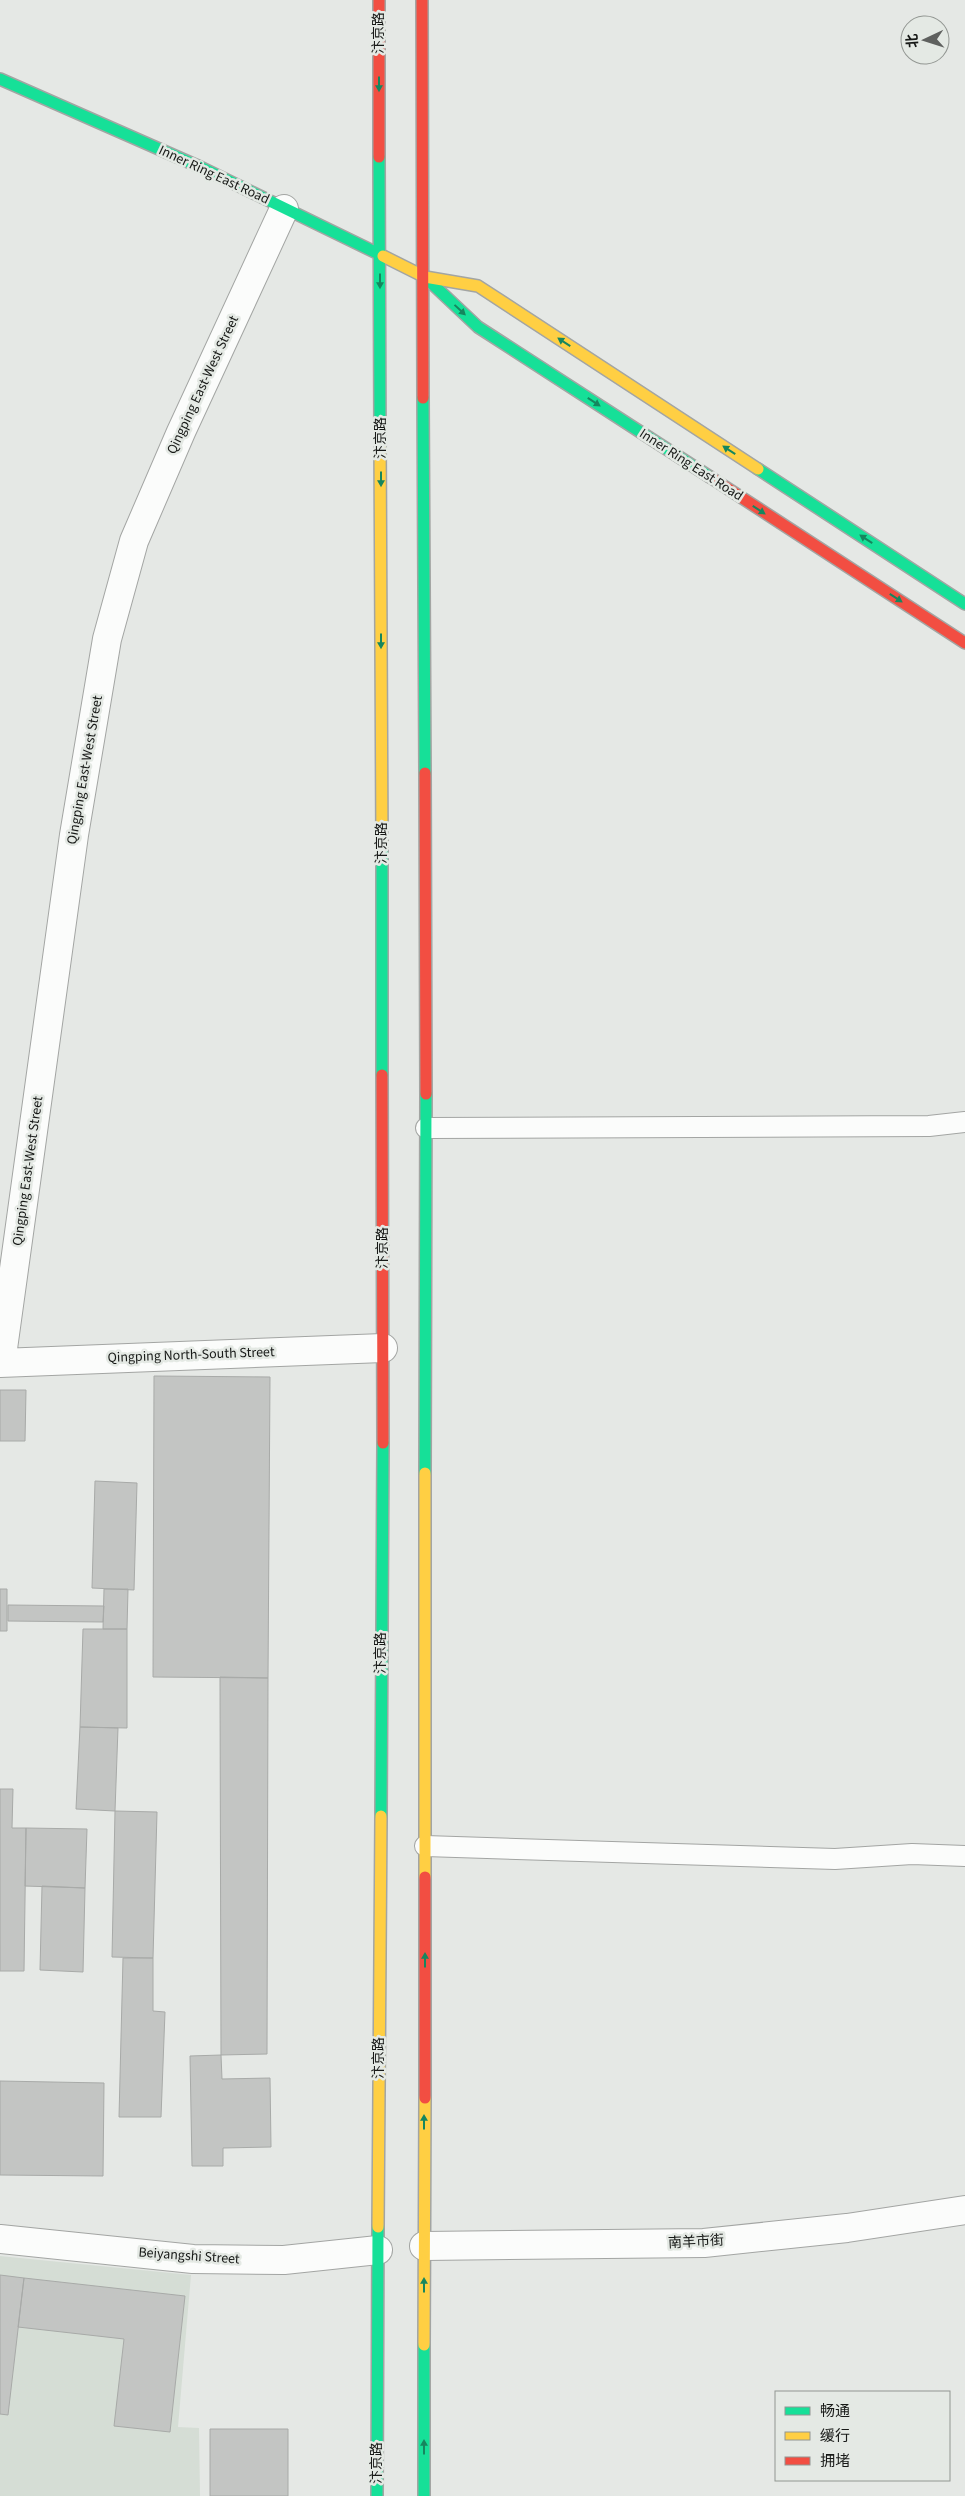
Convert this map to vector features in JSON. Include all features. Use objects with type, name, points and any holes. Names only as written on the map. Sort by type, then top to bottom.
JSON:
[{"type":"main road","name":"汴京路","points":[[377,2496],[383,1348],[379,0]]},
{"type":"main road","points":[[422,0],[425,277],[426,1128],[424,2496]]},
{"type":"main road","name":"Inner Ring East Road","points":[[0,79],[200,167],[425,277],[478,286],[965,604]]},
{"type":"main road","name":"Inner Ring East Road","points":[[425,277],[478,327],[965,643]]},
{"type":"street","name":"Qingping East-West Street","points":[[1,1363],[74,835],[108,639],[134,541],[181,432],[284,209]]},
{"type":"street","name":"Qingping North-South Street","points":[[1,1363],[383,1348]]},
{"type":"street","name":"南羊市街","points":[[424,2246],[704,2243],[847,2228],[965,2210]]},
{"type":"street","name":"Beiyangshi Street","points":[[0,2239],[193,2260],[284,2260],[378,2250]]},
{"type":"lane","points":[[426,1128],[919,1126],[965,1122]]},
{"type":"lane","points":[[425,1846],[835,1859],[912,1854],[965,1856]]},
{"type":"shaded area","points":[[0,2256],[191,2275],[178,2427],[199,2428],[200,2496],[0,2496]]},
{"type":"building","points":[[154,1376],[270,1377],[268,1678],[153,1677]]},
{"type":"building","points":[[0,1390],[26,1390],[25,1441],[0,1441]]},
{"type":"building","points":[[95,1481],[137,1483],[134,1590],[92,1588]]},
{"type":"building","points":[[0,1589],[7,1589],[7,1631],[0,1631]]},
{"type":"building","points":[[104,1589],[128,1589],[127,1629],[103,1629]]},
{"type":"building","points":[[8,1605],[104,1606],[103,1622],[8,1621]]},
{"type":"building","points":[[83,1629],[127,1629],[127,1728],[80,1727]]},
{"type":"building","points":[[220,1677],[268,1678],[267,2054],[221,2055]]},
{"type":"building","points":[[80,1727],[118,1728],[115,1811],[76,1809]]},
{"type":"building","points":[[0,1789],[13,1789],[12,1828],[26,1828],[24,1971],[0,1971]]},
{"type":"building","points":[[115,1811],[157,1812],[153,1958],[112,1957]]},
{"type":"building","points":[[26,1828],[87,1829],[85,1888],[25,1886]]},
{"type":"building","points":[[42,1886],[85,1888],[83,1972],[40,1970]]},
{"type":"building","points":[[123,1958],[153,1958],[153,2011],[165,2012],[161,2117],[119,2117]]},
{"type":"building","points":[[221,2055],[222,2079],[270,2078],[271,2147],[223,2148],[223,2166],[192,2166],[190,2056]]},
{"type":"building","points":[[0,2081],[104,2083],[103,2176],[0,2175]]},
{"type":"building","points":[[0,2275],[24,2278],[8,2415],[0,2414]]},
{"type":"building","points":[[24,2278],[185,2296],[170,2432],[114,2426],[124,2339],[18,2327]]},
{"type":"building","points":[[210,2429],[288,2429],[288,2496],[210,2496]]},
{"type":"traffic: fast","points":[[0,79],[200,167],[383,256]]},
{"type":"traffic: fast","points":[[379,157],[380,437]]},
{"type":"traffic: fast","points":[[425,277],[478,327],[710,477]]},
{"type":"traffic: fast","points":[[423,398],[425,773]]},
{"type":"traffic: fast","points":[[758,469],[965,604]]},
{"type":"traffic: fast","points":[[382,844],[382,1075]]},
{"type":"traffic: fast","points":[[425,1473],[426,1094]]},
{"type":"traffic: fast","points":[[381,1816],[383,1443]]},
{"type":"traffic: fast","points":[[377,2496],[378,2227]]},
{"type":"traffic: fast","points":[[424,2345],[424,2496]]},
{"type":"traffic: slow","points":[[383,256],[425,277],[478,286],[758,469]]},
{"type":"traffic: slow","points":[[380,437],[382,844]]},
{"type":"traffic: slow","points":[[425,1473],[425,1877]]},
{"type":"traffic: slow","points":[[378,2227],[381,1816]]},
{"type":"traffic: slow","points":[[424,2345],[425,2098]]},
{"type":"traffic: jam","points":[[379,0],[379,157]]},
{"type":"traffic: jam","points":[[422,0],[423,398]]},
{"type":"traffic: jam","points":[[710,477],[965,643]]},
{"type":"traffic: jam","points":[[425,773],[426,1094]]},
{"type":"traffic: jam","points":[[382,1075],[383,1443]]},
{"type":"traffic: jam","points":[[425,1877],[425,2098]]}]
